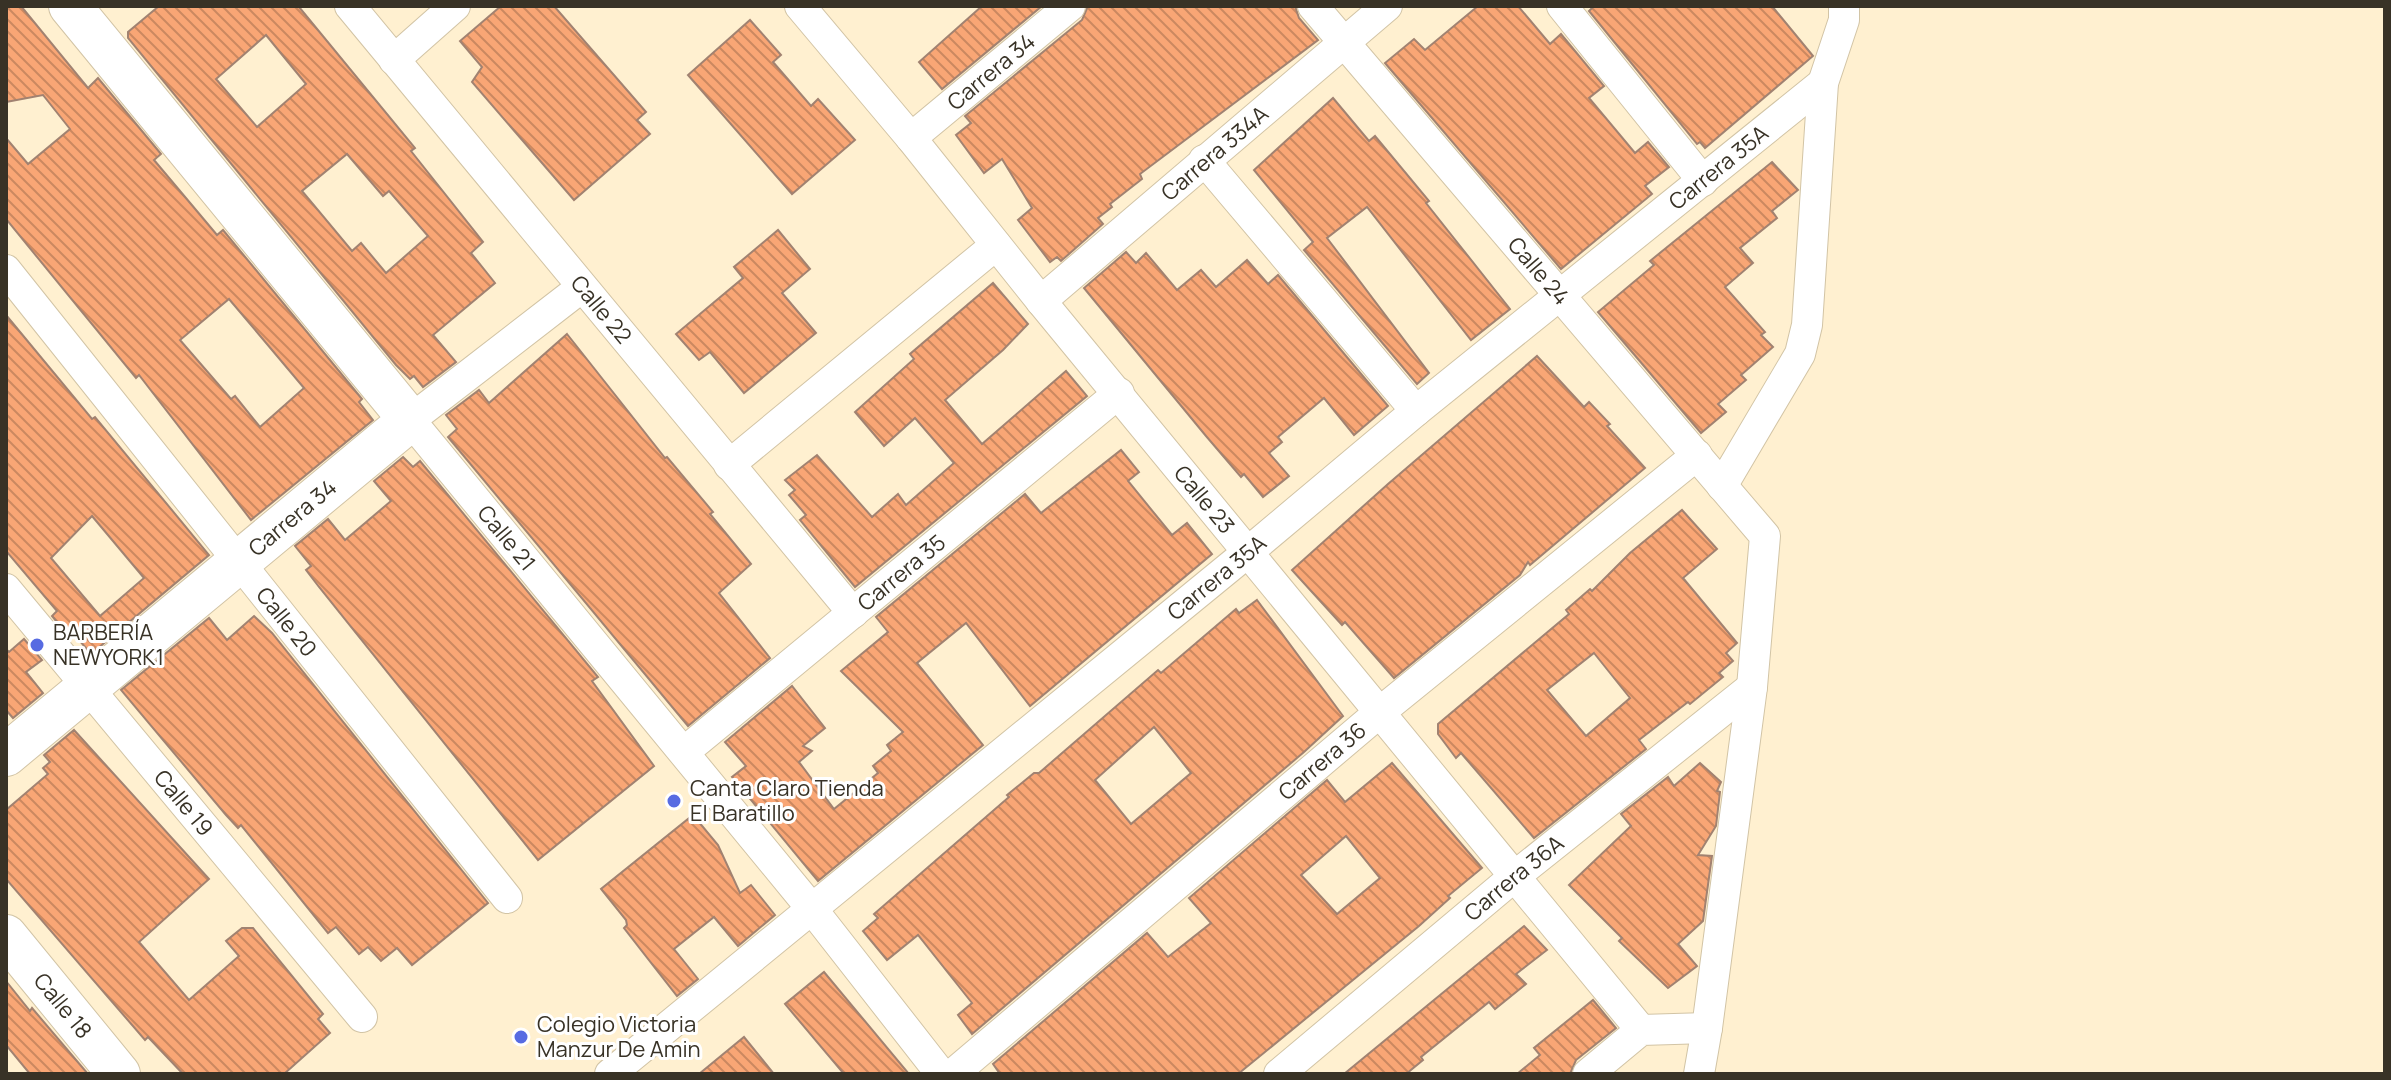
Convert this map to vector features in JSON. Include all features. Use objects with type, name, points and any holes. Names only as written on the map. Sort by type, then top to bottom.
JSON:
[{"type":"street","name":"Calle 21","points":[[70,6],[684,752],[941,1074]]},
{"type":"street","name":"Calle 22","points":[[350,6],[853,613]]},
{"type":"street","points":[[394,60],[455,6]]},
{"type":"street","name":"Calle 23","points":[[800,6],[1641,1030]]},
{"type":"street","name":"Carrera 34","points":[[911,138],[1070,6]]},
{"type":"street","name":"Calle 24","points":[[1313,6],[1765,536],[1752,687]]},
{"type":"street","name":"Carrera 334A","points":[[1041,301],[1387,6]]},
{"type":"street","points":[[1562,6],[1703,181]]},
{"type":"street","points":[[1722,486],[1800,354],[1807,325],[1823,83],[1840,11]]},
{"type":"street","name":"Carrera 35A","points":[[610,1074],[1416,411],[1823,83]]},
{"type":"street","points":[[1204,160],[1416,411]]},
{"type":"street","points":[[729,465],[996,245]]},
{"type":"street","name":"Calle 20","points":[[6,270],[507,898]]},
{"type":"street","name":"Carrera 34","points":[[6,755],[410,420],[582,287]]},
{"type":"street","name":"Carrera 35","points":[[684,752],[1119,393]]},
{"type":"street","name":"Carrera 36","points":[[953,1074],[1380,712],[1697,455]]},
{"type":"street","name":"Calle 19","points":[[6,589],[362,1017]]},
{"type":"street","points":[[1699,1074],[1752,687]]},
{"type":"street","name":"Carrera 36A","points":[[1279,1074],[1515,876],[1752,687]]},
{"type":"street","name":"Calle 18","points":[[6,936],[119,1074]]},
{"type":"street","points":[[1588,1074],[1641,1030],[1707,1028]]},
{"type":"building","points":[[6,6],[21,6],[88,88],[98,78],[161,154],[154,160],[217,235],[223,230],[362,399],[359,402],[373,420],[251,520],[139,375],[136,378],[6,219],[6,138],[28,164],[70,129],[43,95],[6,102]],"holes":[[[229,299],[304,388],[260,427],[235,396],[231,399],[180,340]]]},
{"type":"building","points":[[159,6],[300,6],[415,148],[411,151],[483,242],[471,253],[495,283],[433,335],[456,362],[423,387],[414,376],[410,379],[396,365],[128,38],[128,32]],"holes":[[[266,35],[306,84],[257,127],[216,79]],[[347,154],[383,196],[389,191],[428,236],[386,273],[361,243],[352,251],[302,191]]]},
{"type":"building","points":[[501,6],[554,6],[646,112],[637,120],[650,134],[574,200],[472,82],[482,67],[460,41]]},
{"type":"building","points":[[982,6],[1042,6],[942,89],[919,62]]},
{"type":"building","points":[[1088,6],[1295,6],[1299,18],[1318,40],[1140,174],[1142,179],[1110,204],[1112,207],[1098,218],[1103,224],[1061,261],[1057,257],[1050,262],[1018,220],[1032,208],[1002,159],[984,173],[956,135],[971,123],[965,116],[1082,20]]},
{"type":"building","points":[[1478,6],[1518,6],[1550,44],[1561,34],[1604,86],[1589,98],[1635,153],[1648,142],[1669,167],[1645,186],[1652,194],[1561,269],[1385,63],[1414,39],[1425,50]]},
{"type":"building","points":[[1594,6],[1772,6],[1813,56],[1705,148],[1700,142],[1697,144],[1589,11]]},
{"type":"building","points":[[750,20],[781,55],[773,62],[811,106],[818,99],[855,140],[792,194],[688,75]]},
{"type":"building","points":[[1333,98],[1369,141],[1375,136],[1429,201],[1426,203],[1510,309],[1471,340],[1367,207],[1327,238],[1429,373],[1417,384],[1304,250],[1313,242],[1254,170]]},
{"type":"building","points":[[1772,162],[1798,190],[1772,211],[1777,218],[1740,248],[1753,263],[1725,287],[1765,332],[1761,335],[1773,347],[1741,375],[1746,380],[1718,404],[1726,412],[1701,433],[1598,312],[1654,265],[1650,261]]},
{"type":"building","points":[[778,230],[810,269],[782,293],[816,333],[744,393],[710,352],[699,360],[676,334],[743,278],[734,267]]},
{"type":"building","points":[[1126,252],[1136,263],[1146,253],[1177,290],[1201,270],[1216,287],[1247,260],[1268,284],[1278,275],[1388,406],[1354,435],[1324,398],[1278,437],[1282,442],[1269,453],[1289,476],[1263,497],[1244,474],[1241,477],[1084,288]]},
{"type":"building","points":[[993,283],[1028,324],[945,400],[982,444],[1066,371],[1087,396],[855,587],[800,520],[806,515],[789,495],[795,490],[785,480],[817,455],[872,517],[898,494],[906,505],[954,463],[915,418],[884,446],[855,412],[914,359],[910,354]]},
{"type":"building","points":[[6,315],[209,555],[91,654],[74,634],[70,638],[52,616],[57,611],[6,551]],"holes":[[[92,516],[144,578],[100,616],[51,558]]]},
{"type":"building","points":[[567,334],[665,458],[713,512],[710,514],[751,564],[719,593],[770,658],[688,726],[448,437],[457,429],[446,415],[479,390],[489,403]]},
{"type":"building","points":[[1537,356],[1584,407],[1589,402],[1645,468],[1530,565],[1528,562],[1520,575],[1394,678],[1345,622],[1342,625],[1292,570]]},
{"type":"building","points":[[1121,450],[1139,472],[1128,481],[1172,535],[1187,523],[1212,554],[1030,706],[966,623],[917,663],[983,745],[818,881],[732,777],[746,766],[725,742],[792,686],[825,728],[803,746],[812,751],[799,762],[834,809],[878,773],[873,766],[891,751],[887,745],[903,732],[841,671],[888,632],[876,617],[1025,494],[1041,513]]},
{"type":"building","points":[[403,457],[413,467],[420,461],[598,677],[592,681],[654,766],[538,860],[319,587],[306,570],[311,566],[295,546],[328,519],[345,540],[391,501],[374,481]]},
{"type":"building","points":[[1682,510],[1717,549],[1683,578],[1737,643],[1726,653],[1733,661],[1719,673],[1723,677],[1639,740],[1646,749],[1534,838],[1461,753],[1456,758],[1438,734],[1438,724],[1569,614],[1566,610],[1590,589],[1592,591],[1630,553]],"holes":[[[1594,653],[1630,698],[1586,736],[1547,690]]]},
{"type":"building","points":[[1257,600],[1343,716],[972,1034],[958,1015],[972,1003],[918,935],[887,960],[863,931],[878,918],[874,914],[1009,797],[1007,795],[1034,773],[1039,773],[1158,670],[1161,673],[1236,609],[1239,613]],"holes":[[[1154,727],[1191,773],[1131,824],[1095,780]]]},
{"type":"building","points":[[254,616],[272,633],[488,903],[412,965],[397,948],[381,961],[368,947],[359,954],[336,927],[328,933],[241,825],[238,828],[226,815],[121,690],[209,618],[227,640]]},
{"type":"building","points":[[24,639],[42,660],[26,672],[43,693],[13,718],[6,710],[6,649],[9,652]]},
{"type":"building","points":[[74,730],[209,879],[139,942],[189,1000],[239,956],[226,941],[242,928],[253,928],[323,1014],[318,1019],[330,1033],[284,1074],[183,1074],[148,1037],[145,1040],[6,879],[6,810],[48,774],[43,768],[50,762],[44,755]]},
{"type":"building","points":[[1392,763],[1482,868],[1448,896],[1450,898],[1419,926],[1238,1074],[1000,1074],[993,1064],[1147,933],[1168,957],[1211,923],[1189,898],[1327,780],[1345,802]],"holes":[[[1346,836],[1380,878],[1337,914],[1301,875]]]},
{"type":"building","points":[[1700,763],[1721,782],[1717,791],[1720,792],[1716,826],[1698,855],[1712,856],[1703,921],[1678,944],[1697,966],[1668,988],[1619,941],[1622,938],[1569,885],[1631,826],[1621,814],[1668,777],[1674,786]]},
{"type":"building","points":[[693,815],[718,845],[740,893],[751,885],[775,915],[738,946],[714,917],[674,949],[698,979],[677,996],[624,928],[626,920],[601,889]]},
{"type":"building","points":[[1524,926],[1547,950],[1516,974],[1526,984],[1495,1009],[1489,1002],[1421,1057],[1423,1060],[1406,1074],[1344,1074]]},
{"type":"building","points":[[824,972],[909,1074],[844,1074],[785,1004]]},
{"type":"building","points":[[6,981],[88,1074],[30,1074],[6,1045]]},
{"type":"building","points":[[1593,1000],[1616,1028],[1576,1060],[1570,1074],[1517,1074],[1540,1055],[1534,1048]]},
{"type":"building","points":[[744,1037],[774,1074],[699,1074]]},
{"type":"place","name":"BARBERÍA NEWYORK1","points":[[37,645]]},
{"type":"place","name":"Canta Claro Tienda El Baratillo","points":[[674,801]]},
{"type":"place","name":"Colegio Victoria Manzur De Amin","points":[[521,1037]]}]
